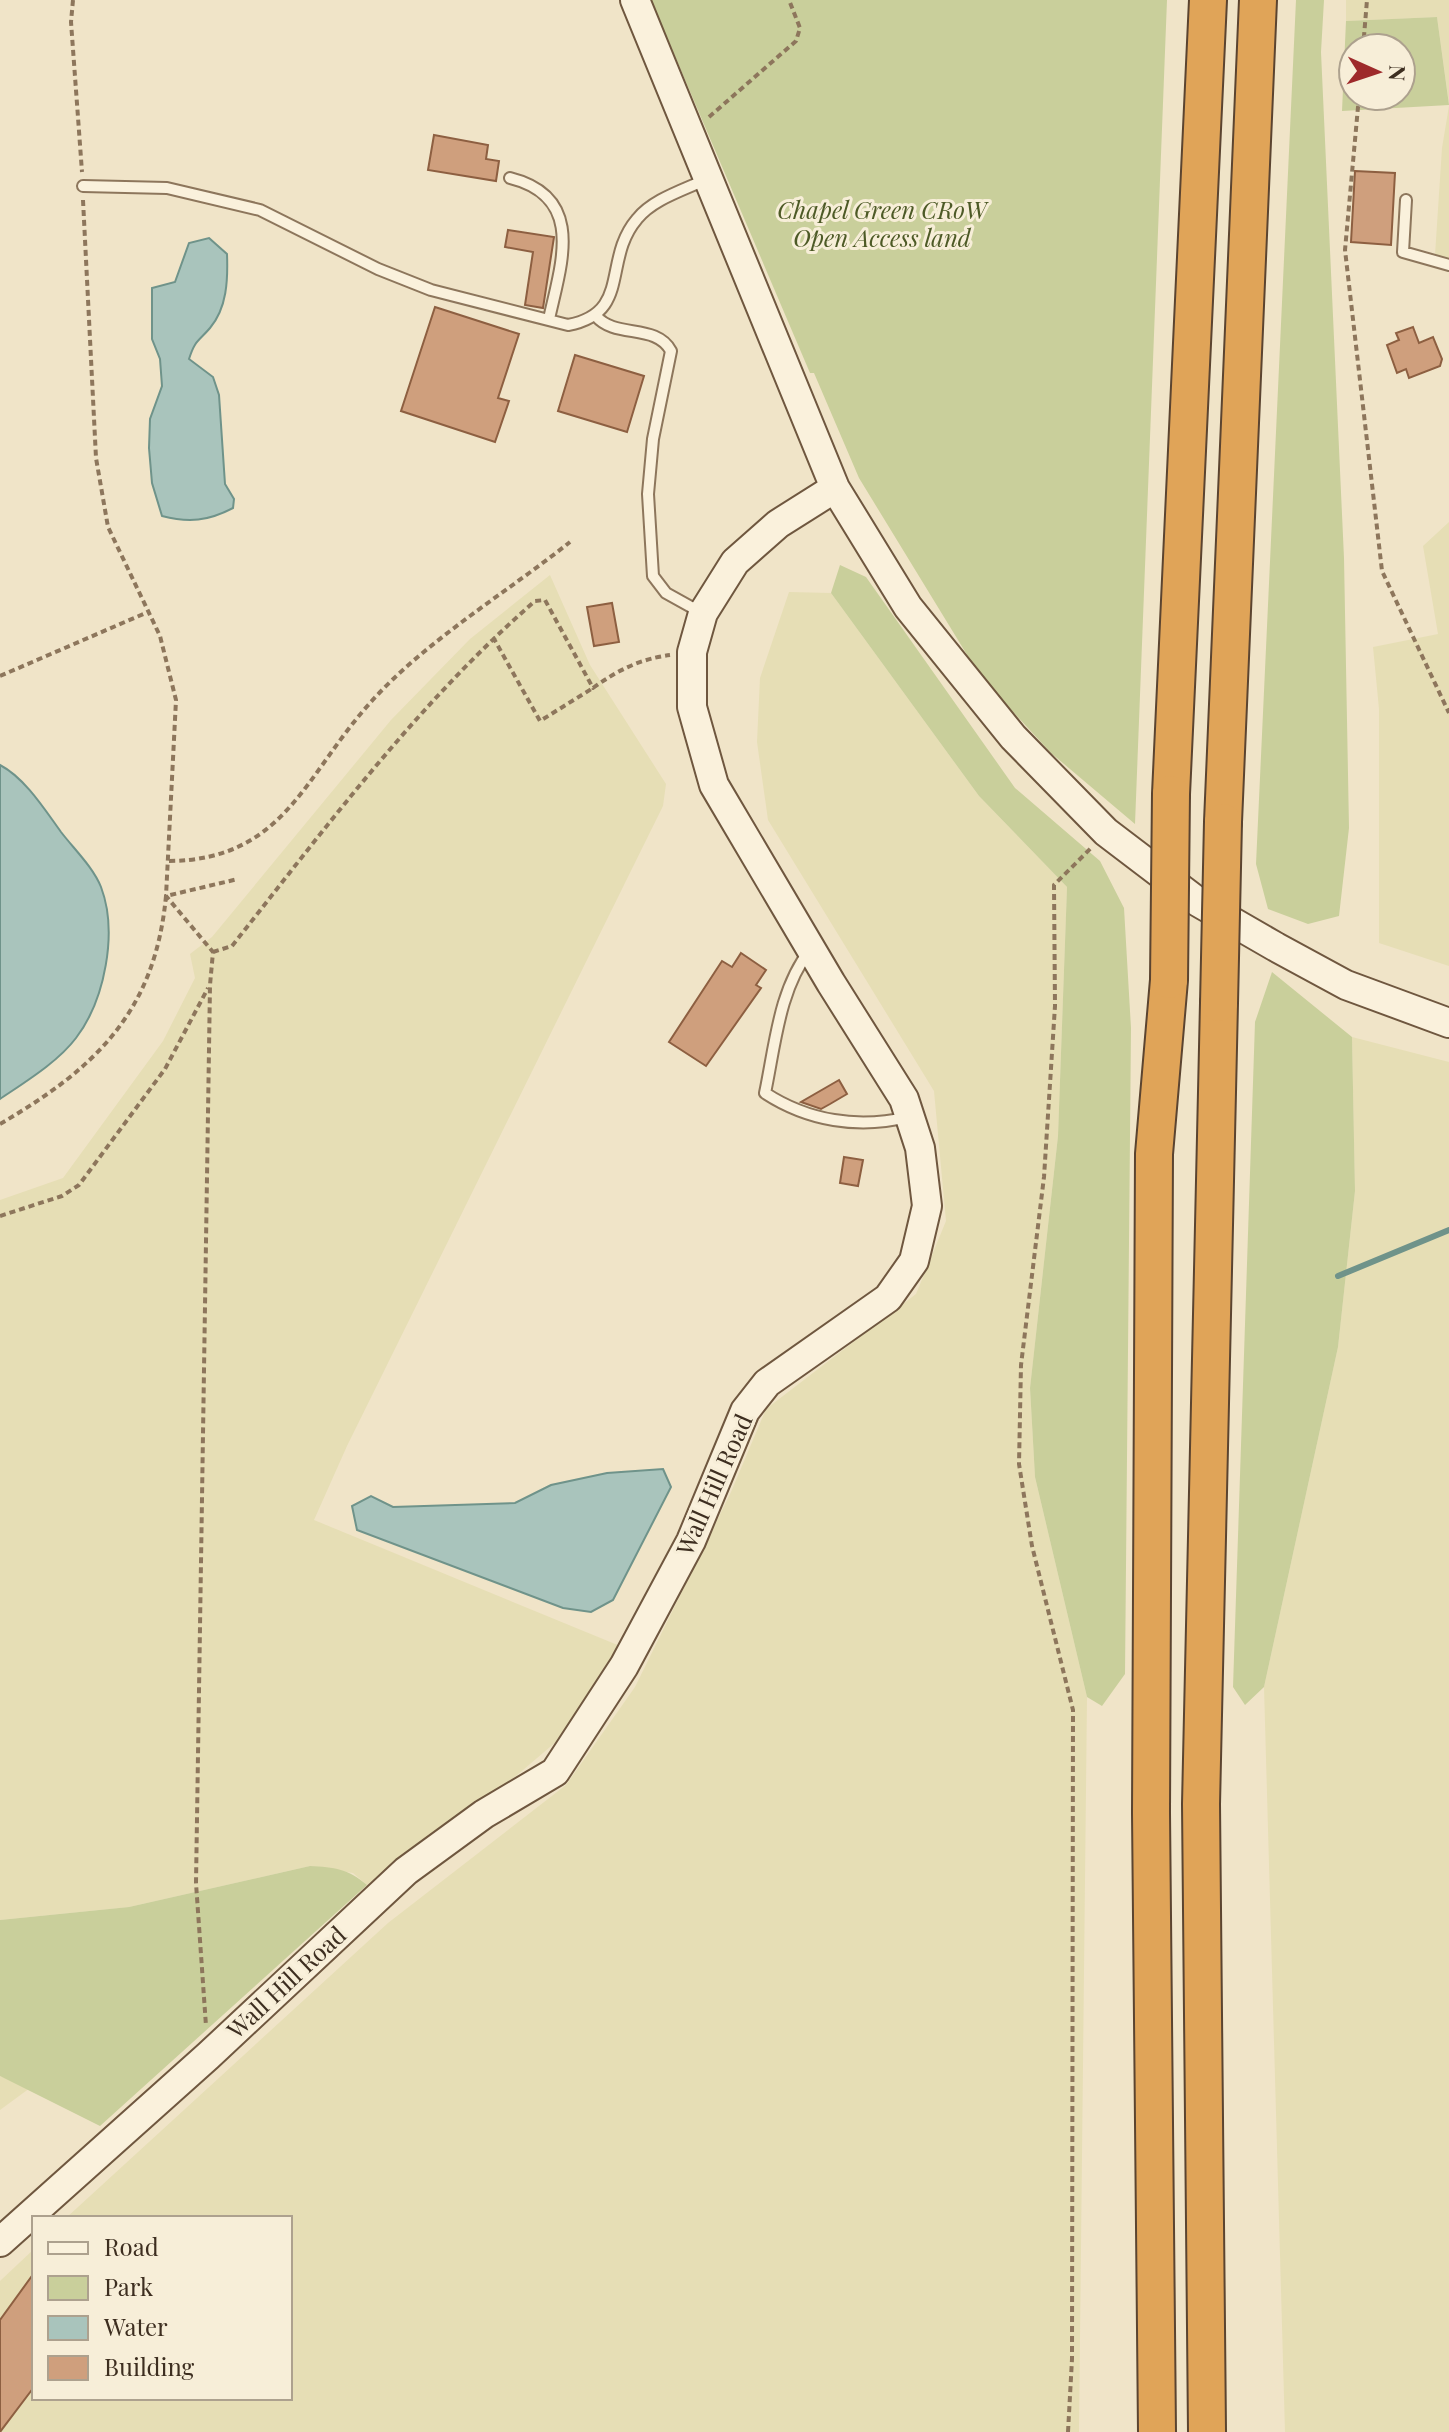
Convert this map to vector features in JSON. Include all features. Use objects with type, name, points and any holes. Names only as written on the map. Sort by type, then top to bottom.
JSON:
[{"type":"highway","points":[[1157,2432],[1151,1813],[1154,1154],[1169,980],[1171,794],[1208,0]]},
{"type":"highway","points":[[1207,2432],[1201,1804],[1223,822],[1258,0]]},
{"type":"street","points":[[635,0],[691,130],[835,488],[908,607],[1013,737],[1106,832],[1198,902],[1276,947],[1346,985],[1449,1023]]},
{"type":"street","name":"Wall Hill Road","points":[[0,2242],[208,2056],[406,1871],[484,1814],[555,1772],[624,1666],[691,1541],[745,1411],[767,1383],[888,1298],[914,1261],[927,1206],[920,1148],[904,1099],[810,949],[714,785],[692,707],[692,652],[703,613],[735,562],[778,524],[835,488]]},
{"type":"lane","points":[[510,178],[542,192],[565,233],[549,319]]},
{"type":"lane","points":[[83,186],[167,188],[260,210],[378,269],[431,290],[568,325],[596,316],[607,301],[621,245],[637,218],[659,201],[708,178]]},
{"type":"lane","points":[[1406,200],[1403,252],[1449,265]]},
{"type":"lane","points":[[596,316],[612,330],[657,338],[667,343],[671,351],[653,439],[648,494],[653,576],[666,593],[703,613]]},
{"type":"lane","points":[[810,949],[799,964],[788,989],[765,1093],[811,1116],[881,1124],[910,1117]]},
{"type":"path","points":[[0,1124],[57,1090],[105,1045],[135,1003],[154,964],[169,861],[176,700],[160,636],[108,527],[96,458],[83,186],[71,22],[73,0]]},
{"type":"path","points":[[691,130],[796,41],[800,28],[789,0]]},
{"type":"path","points":[[1364,32],[1367,0]]},
{"type":"path","points":[[1358,112],[1345,250],[1382,571],[1449,713]]},
{"type":"path","points":[[169,861],[203,861],[231,852],[265,830],[293,806],[370,703],[427,651],[570,542]]},
{"type":"path","points":[[213,952],[232,946],[386,752],[493,637],[535,601],[545,600],[593,688]]},
{"type":"path","points":[[0,676],[148,612]]},
{"type":"path","points":[[493,637],[540,721],[618,670],[646,658],[692,652]]},
{"type":"path","points":[[1068,2432],[1072,2359],[1073,1710],[1032,1546],[1019,1464],[1021,1365],[1044,1177],[1055,1006],[1054,885],[1106,832]]},
{"type":"path","points":[[166,896],[238,879]]},
{"type":"path","points":[[166,896],[213,952],[196,1883],[208,2056]]},
{"type":"path","points":[[0,1216],[62,1196],[79,1185],[165,1069],[210,985]]},
{"type":"shaded area","points":[[1346,0],[1449,0],[1449,104],[1437,17],[1346,21]]},
{"type":"shaded area","points":[[1449,106],[1449,258],[1435,255],[1442,148]]},
{"type":"shaded area","points":[[1449,522],[1449,966],[1379,943],[1379,709],[1373,647],[1438,634],[1423,546]]},
{"type":"shaded area","points":[[550,575],[590,665],[666,784],[663,806],[347,1446],[314,1520],[620,1646],[583,1708],[557,1741],[516,1776],[423,1840],[367,1885],[353,1873],[310,1866],[129,1907],[0,1920],[0,1200],[63,1178],[163,1041],[195,978],[190,954],[212,937],[391,720],[470,639]]},
{"type":"shaded area","points":[[789,592],[831,593],[979,796],[1067,887],[1058,1136],[1030,1388],[1035,1477],[1087,1697],[1079,2432],[0,2432],[0,2281],[32,2251],[32,2400],[292,2400],[292,2216],[68,2216],[388,1923],[566,1785],[635,1687],[731,1492],[766,1409],[916,1294],[946,1221],[934,1091],[768,820],[757,742],[760,678]]},
{"type":"shaded area","points":[[1352,1037],[1449,1062],[1449,2432],[1285,2432],[1264,1687],[1338,1347],[1355,1191]]},
{"type":"shaded area","points":[[0,2076],[30,2088],[0,2110]]},
{"type":"green space","name":"Chapel Green CRoW Open Access land","points":[[651,0],[1167,0],[1135,824],[1051,753],[980,676],[859,478],[814,373],[810,373]]},
{"type":"green space","points":[[1296,0],[1324,0],[1321,52],[1344,558],[1349,828],[1339,916],[1308,924],[1268,909],[1256,864]]},
{"type":"green space","points":[[1437,17],[1449,105],[1417,107],[1417,32],[1346,32],[1346,21]]},
{"type":"green space","points":[[840,565],[866,577],[1015,788],[1100,861],[1124,908],[1131,1028],[1125,1674],[1102,1706],[1087,1697],[1035,1477],[1030,1388],[1058,1136],[1067,887],[979,796],[831,593]]},
{"type":"green space","points":[[1272,972],[1352,1037],[1355,1191],[1338,1347],[1264,1687],[1245,1705],[1233,1687],[1255,1022]]},
{"type":"green space","points":[[310,1866],[341,1870],[367,1885],[100,2126],[0,2076],[0,1920],[129,1907]]},
{"type":"water","points":[[209,238],[227,254],[225,293],[216,320],[195,345],[189,359],[213,377],[219,395],[225,484],[234,499],[233,508],[224,512],[198,520],[181,520],[162,516],[152,483],[150,419],[162,386],[160,359],[152,339],[152,288],[175,282],[189,243]]},
{"type":"water","points":[[0,765],[26,786],[93,872],[106,905],[108,945],[95,1005],[76,1038],[41,1071],[0,1099]]},
{"type":"water","points":[[663,1469],[671,1487],[613,1600],[591,1612],[563,1608],[357,1530],[352,1506],[371,1496],[393,1507],[515,1503],[551,1485],[607,1473]]},
{"type":"building","points":[[434,135],[488,145],[486,159],[499,161],[496,181],[428,170]]},
{"type":"building","points":[[1355,171],[1395,173],[1391,245],[1351,242]]},
{"type":"building","points":[[508,230],[554,237],[543,308],[525,305],[533,252],[505,247]]},
{"type":"building","points":[[435,307],[519,334],[498,398],[509,401],[495,442],[401,411]]},
{"type":"building","points":[[1413,327],[1419,343],[1433,337],[1442,359],[1440,366],[1409,378],[1406,369],[1397,373],[1387,345],[1399,340],[1396,333]]},
{"type":"building","points":[[575,355],[644,376],[627,432],[558,411]]},
{"type":"building","points":[[612,603],[619,642],[594,646],[587,607]]},
{"type":"building","points":[[741,953],[766,970],[756,985],[761,988],[706,1066],[669,1042],[722,961],[732,967]]},
{"type":"building","points":[[839,1080],[847,1094],[830,1104],[821,1109],[801,1102]]},
{"type":"building","points":[[844,1157],[863,1160],[858,1186],[840,1183]]},
{"type":"building","points":[[32,2276],[32,2390],[0,2432],[0,2320]]},
{"type":"waterway","points":[[1338,1276],[1449,1230]]}]
